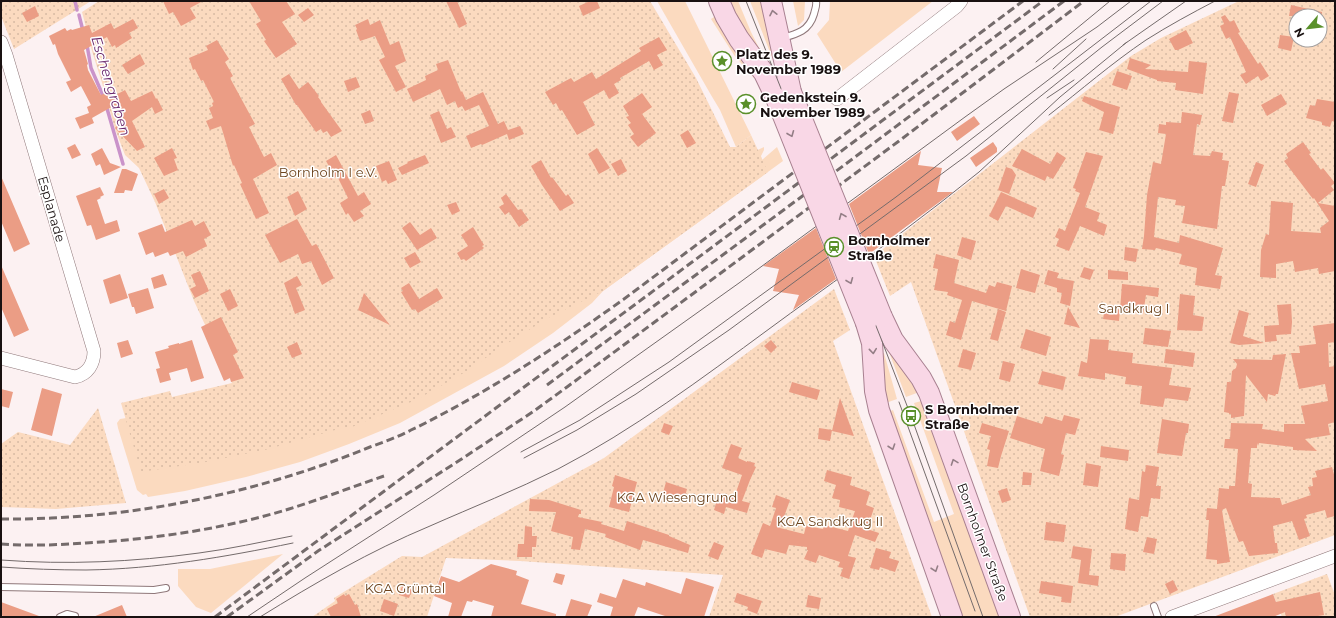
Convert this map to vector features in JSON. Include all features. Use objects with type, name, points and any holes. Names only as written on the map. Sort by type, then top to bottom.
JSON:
[{"type":"main road","name":"Bornholmer Straße","points":[[719,1],[739,40],[764,73],[784,95]]},
{"type":"main road","name":"Bornholmer Straße","points":[[771,1],[779,38],[784,95],[874,320],[893,340],[921,378],[929,394],[1010,617]]},
{"type":"main road","name":"Bornholmer Straße","points":[[874,320],[873,348],[879,410],[952,617]]},
{"type":"street","points":[[837,99],[957,6],[961,1]]},
{"type":"street","name":"Esplanade","points":[[1,42],[94,351],[94,358],[90,366],[83,375],[75,377],[1,358]]},
{"type":"street","points":[[1172,617],[1199,612],[1335,556]]},
{"type":"lane","points":[[779,38],[794,35],[806,28],[812,21],[816,1]]},
{"type":"lane","points":[[1,587],[154,590],[166,588]]},
{"type":"lane","points":[[1154,606],[1158,617]]},
{"type":"lane","points":[[60,617],[67,614],[75,616]]},
{"type":"green space","points":[[1,1],[91,1],[14,49],[1,16]]},
{"type":"green space","name":"Bornholm I e.V.","points":[[99,1],[650,1],[696,78],[730,147],[736,147],[751,135],[768,172],[603,291],[548,318],[467,371],[418,399],[352,427],[335,430],[265,450],[206,462],[141,472],[121,403],[170,391],[172,397],[232,383],[194,301],[155,202],[139,168],[125,155],[115,129],[82,12]]},
{"type":"green space","points":[[657,1],[685,1],[751,135],[736,147],[720,110]]},
{"type":"green space","points":[[726,1],[738,1],[751,32],[769,68]]},
{"type":"green space","points":[[750,1],[763,1],[775,65]]},
{"type":"green space","points":[[793,1],[805,1],[804,20],[798,26]]},
{"type":"green space","points":[[830,1],[933,1],[841,72],[817,34],[829,20]]},
{"type":"green space","name":"Sandkrug I","points":[[1239,1],[1335,1],[1335,535],[1115,617],[1030,617],[911,282],[890,296],[874,256],[1131,56],[1161,38]]},
{"type":"green space","points":[[714,17],[721,20],[756,76],[754,78],[734,55],[711,19]]},
{"type":"green space","points":[[764,147],[761,156],[762,160],[777,147],[783,161],[603,291],[592,303],[553,333],[504,366],[400,423],[300,462],[246,477],[185,491],[148,497],[146,494],[143,495],[137,490],[118,428],[117,423],[120,419],[216,404]]},
{"type":"green space","points":[[834,289],[850,330],[833,341],[932,617],[709,617],[723,575],[520,561],[446,558],[427,617],[312,617],[335,601],[334,598],[402,556],[422,557],[604,458]]},
{"type":"green space","points":[[889,352],[922,391],[906,397]]},
{"type":"green space","points":[[884,353],[897,399],[883,404],[879,354]]},
{"type":"green space","points":[[925,400],[1003,617],[959,617],[885,413],[893,410],[934,522],[954,514],[914,403]]},
{"type":"green space","points":[[98,408],[126,503],[56,509],[1,507],[1,444],[18,432],[70,445]]},
{"type":"green space","points":[[283,554],[211,613],[196,607],[178,586],[178,569],[210,569]]},
{"type":"green space","points":[[1327,574],[1335,595],[1335,617],[1282,617],[1273,594]]},
{"type":"building","points":[[163,1],[203,1],[190,8],[196,18],[181,26],[173,12],[169,14]]},
{"type":"building","points":[[249,1],[286,1],[295,14],[282,22],[297,44],[276,58],[264,41],[266,40],[256,24],[261,21]]},
{"type":"building","points":[[446,1],[457,1],[467,24],[459,28]]},
{"type":"building","points":[[590,1],[597,1],[600,8],[583,16],[579,6]]},
{"type":"building","points":[[1291,5],[1304,8],[1290,8]]},
{"type":"building","points":[[35,6],[39,16],[27,22],[22,13]]},
{"type":"building","points":[[308,8],[314,15],[304,22],[298,15]]},
{"type":"building","points":[[1225,15],[1230,22],[1234,20],[1240,32],[1238,33],[1258,64],[1260,62],[1269,76],[1261,81],[1258,76],[1246,84],[1240,75],[1246,72],[1230,37],[1226,39],[1220,26],[1224,24],[1221,17]]},
{"type":"building","points":[[133,19],[138,28],[129,33],[132,38],[116,48],[115,45],[112,47],[107,37],[84,50],[88,70],[101,95],[110,91],[112,97],[125,90],[131,101],[152,91],[156,99],[157,98],[163,110],[155,114],[152,107],[132,121],[145,147],[137,151],[115,128],[123,119],[115,105],[92,118],[94,123],[80,129],[75,118],[89,113],[87,107],[91,105],[81,86],[71,92],[66,82],[71,80],[58,54],[55,44],[53,45],[49,36],[65,28],[67,31],[89,25],[92,33],[111,23],[114,29]]},
{"type":"building","points":[[368,19],[370,25],[380,20],[390,45],[399,41],[406,61],[395,66],[406,87],[396,92],[379,60],[385,57],[375,36],[360,41],[355,25]]},
{"type":"building","points":[[1186,30],[1193,43],[1175,50],[1169,39]]},
{"type":"building","points":[[1280,35],[1288,36],[1288,48],[1292,48],[1291,51],[1278,48]]},
{"type":"building","points":[[659,37],[667,50],[657,55],[663,65],[654,70],[649,61],[620,78],[621,80],[614,84],[619,93],[609,99],[604,90],[583,102],[595,125],[577,135],[562,110],[560,111],[556,103],[553,105],[545,92],[571,78],[574,82],[592,72],[596,79],[641,51],[639,48]]},
{"type":"building","points":[[217,40],[229,59],[225,62],[233,76],[230,78],[255,124],[249,127],[264,157],[271,153],[277,165],[253,179],[269,213],[256,219],[240,184],[242,183],[234,165],[233,166],[221,126],[210,130],[206,121],[213,118],[209,108],[213,106],[212,103],[214,102],[203,80],[201,81],[195,69],[193,70],[189,58],[208,50],[206,46]]},
{"type":"building","points":[[140,54],[145,64],[128,74],[122,65]]},
{"type":"building","points":[[1130,58],[1151,65],[1145,69],[1188,72],[1189,61],[1207,63],[1203,94],[1175,90],[1176,83],[1157,81],[1127,69]]},
{"type":"building","points":[[448,60],[461,92],[462,91],[466,100],[483,92],[498,124],[504,121],[508,130],[520,126],[524,134],[509,140],[507,134],[471,148],[466,136],[489,126],[479,105],[465,111],[462,106],[458,108],[455,101],[447,105],[440,89],[413,102],[407,89],[426,80],[425,76],[438,70],[436,64]]},
{"type":"building","points":[[1117,71],[1132,76],[1127,90],[1112,85]]},
{"type":"building","points":[[289,74],[299,89],[308,82],[342,131],[331,137],[327,131],[323,133],[321,129],[316,132],[296,105],[281,79]]},
{"type":"building","points":[[356,77],[360,87],[348,92],[344,81]]},
{"type":"building","points":[[1229,92],[1239,94],[1233,123],[1222,121]]},
{"type":"building","points":[[642,93],[652,107],[642,114],[656,133],[638,147],[630,137],[634,134],[628,125],[631,123],[626,117],[629,116],[623,106]]},
{"type":"building","points":[[1281,94],[1287,104],[1267,116],[1261,105]]},
{"type":"building","points":[[1084,96],[1120,107],[1113,134],[1099,130],[1104,112],[1082,101]]},
{"type":"building","points":[[1317,99],[1335,102],[1335,122],[1332,121],[1330,127],[1322,125],[1322,122],[1306,118],[1310,105],[1315,106]]},
{"type":"building","points":[[370,110],[374,121],[365,124],[361,114]]},
{"type":"building","points":[[439,111],[447,129],[451,127],[456,137],[441,143],[430,115]]},
{"type":"building","points":[[1182,112],[1202,115],[1200,125],[1197,124],[1193,155],[1210,156],[1212,151],[1223,153],[1222,160],[1229,161],[1225,186],[1222,186],[1217,229],[1182,223],[1185,206],[1175,205],[1176,200],[1158,197],[1154,237],[1179,243],[1180,235],[1223,248],[1215,275],[1222,276],[1220,289],[1195,285],[1197,268],[1179,264],[1182,254],[1156,248],[1155,250],[1142,249],[1147,195],[1153,162],[1161,164],[1166,134],[1158,133],[1159,124],[1166,125],[1166,122],[1181,123]]},
{"type":"building","points":[[974,116],[980,124],[957,141],[951,132]]},
{"type":"building","points":[[688,130],[696,143],[687,148],[680,135]]},
{"type":"building","points":[[993,142],[997,148],[997,152],[976,167],[970,158]]},
{"type":"building","points":[[1303,142],[1311,153],[1309,154],[1321,170],[1323,168],[1335,183],[1331,186],[1334,190],[1318,203],[1335,206],[1335,271],[1319,274],[1318,268],[1295,272],[1293,261],[1276,264],[1276,278],[1260,277],[1261,250],[1266,234],[1269,235],[1271,201],[1293,203],[1291,231],[1321,233],[1320,228],[1329,221],[1314,198],[1313,199],[1284,161],[1288,158],[1286,154]]},
{"type":"building","points":[[75,144],[81,155],[72,159],[67,148]]},
{"type":"building","points":[[102,148],[110,163],[121,167],[104,175],[100,164],[96,166],[91,154]]},
{"type":"building","points":[[172,148],[177,158],[174,159],[178,170],[164,176],[154,158]]},
{"type":"building","points":[[597,148],[610,168],[599,174],[588,154]]},
{"type":"building","points":[[1022,149],[1050,164],[1057,152],[1066,158],[1053,179],[1047,176],[1045,181],[1012,166]]},
{"type":"building","points":[[921,151],[918,165],[942,168],[937,192],[953,192],[869,254],[849,204]]},
{"type":"building","points":[[1086,152],[1103,156],[1085,207],[1100,213],[1097,221],[1107,225],[1104,236],[1080,226],[1069,251],[1056,246],[1059,239],[1055,237],[1059,228],[1065,231],[1080,193],[1075,191],[1076,189],[1073,188]]},
{"type":"building","points":[[336,155],[358,196],[364,192],[371,204],[360,211],[364,216],[354,222],[348,213],[346,215],[340,203],[348,198],[337,176],[331,180],[325,170],[330,168],[326,161]]},
{"type":"building","points":[[425,155],[429,163],[402,175],[398,168],[408,163],[407,162]]},
{"type":"building","points":[[621,159],[627,171],[618,176],[611,164]]},
{"type":"building","points":[[541,160],[551,178],[552,177],[566,196],[568,194],[574,203],[560,211],[531,166]]},
{"type":"building","points":[[389,161],[397,180],[388,184],[386,180],[382,182],[376,166]]},
{"type":"building","points":[[1256,162],[1264,165],[1256,187],[1248,184]]},
{"type":"building","points":[[1006,167],[1012,169],[1016,175],[1009,194],[998,190]]},
{"type":"building","points":[[122,169],[138,174],[132,191],[125,190],[124,193],[114,193]]},
{"type":"building","points":[[1,176],[30,244],[14,252],[1,221]]},
{"type":"building","points":[[100,187],[104,195],[97,200],[105,224],[117,220],[120,231],[96,240],[91,225],[87,226],[76,196]]},
{"type":"building","points":[[164,189],[169,198],[159,204],[154,194]]},
{"type":"building","points":[[298,191],[307,209],[295,216],[287,197]]},
{"type":"building","points":[[1001,192],[1037,208],[1033,218],[1006,206],[998,221],[989,216]]},
{"type":"building","points":[[506,194],[518,210],[521,209],[529,220],[519,227],[509,212],[505,215],[499,207],[504,204],[501,198]]},
{"type":"building","points":[[456,202],[460,211],[452,215],[447,205]]},
{"type":"building","points":[[297,219],[312,246],[317,245],[334,278],[322,285],[311,261],[302,264],[298,254],[280,263],[265,235]]},
{"type":"building","points":[[192,220],[195,226],[204,221],[211,235],[204,239],[207,246],[186,257],[183,251],[170,256],[168,252],[155,257],[153,252],[146,255],[138,233],[162,224],[165,232]]},
{"type":"building","points":[[410,222],[420,235],[431,228],[437,238],[417,250],[402,228]]},
{"type":"building","points":[[473,227],[484,245],[482,246],[484,248],[466,261],[464,259],[461,260],[457,253],[468,246],[461,235]]},
{"type":"building","points":[[816,228],[836,279],[793,310],[799,295],[773,291],[779,269],[763,266]]},
{"type":"building","points":[[962,237],[976,241],[971,260],[957,255]]},
{"type":"building","points":[[1125,247],[1138,249],[1136,262],[1124,260]]},
{"type":"building","points":[[415,252],[421,262],[410,268],[404,258]]},
{"type":"building","points":[[936,254],[959,260],[954,283],[986,293],[989,285],[995,287],[997,282],[1012,286],[1006,311],[972,301],[961,340],[946,335],[950,321],[955,323],[962,300],[947,295],[948,292],[934,290],[938,269],[933,268]]},
{"type":"building","points":[[1,265],[29,330],[14,337],[1,307]]},
{"type":"building","points":[[1084,267],[1094,270],[1090,280],[1080,277]]},
{"type":"building","points":[[1021,269],[1040,275],[1035,293],[1016,288]]},
{"type":"building","points":[[1048,270],[1059,273],[1057,278],[1074,281],[1070,306],[1060,303],[1062,293],[1057,292],[1057,288],[1044,284]]},
{"type":"building","points":[[1108,270],[1128,272],[1128,280],[1108,279]]},
{"type":"building","points":[[200,271],[209,291],[195,298],[190,289],[196,286],[191,275]]},
{"type":"building","points":[[120,274],[128,298],[110,304],[103,280]]},
{"type":"building","points":[[163,274],[167,285],[154,289],[151,278]]},
{"type":"building","points":[[297,276],[302,285],[296,288],[305,310],[295,314],[284,283]]},
{"type":"building","points":[[409,283],[419,299],[437,288],[443,298],[418,313],[415,309],[412,310],[401,292],[403,291],[401,288]]},
{"type":"building","points":[[1122,284],[1159,288],[1158,297],[1146,295],[1143,314],[1120,310]]},
{"type":"building","points":[[148,288],[154,308],[136,314],[128,294]]},
{"type":"building","points":[[230,289],[238,306],[228,311],[220,294]]},
{"type":"building","points":[[364,293],[381,314],[390,325],[358,310]]},
{"type":"building","points":[[1180,294],[1195,296],[1193,315],[1204,317],[1202,331],[1177,330]]},
{"type":"building","points":[[1291,304],[1291,334],[1276,335],[1277,341],[1265,342],[1264,326],[1279,325],[1277,305]]},
{"type":"building","points":[[1068,307],[1080,328],[1064,324]]},
{"type":"building","points":[[1105,308],[1120,310],[1119,321],[1103,319]]},
{"type":"building","points":[[998,309],[1006,312],[998,341],[990,339]]},
{"type":"building","points":[[1239,310],[1249,313],[1243,336],[1264,343],[1239,345],[1230,343]]},
{"type":"building","points":[[221,317],[238,352],[233,355],[244,378],[231,382],[230,378],[224,381],[201,327]]},
{"type":"building","points":[[1335,323],[1335,342],[1328,343],[1329,367],[1335,366],[1335,422],[1328,424],[1330,435],[1305,439],[1317,451],[1293,450],[1293,447],[1259,443],[1258,446],[1257,443],[1257,448],[1251,448],[1248,483],[1252,484],[1251,497],[1280,498],[1282,505],[1311,495],[1308,487],[1313,486],[1312,478],[1317,477],[1315,471],[1332,467],[1335,478],[1335,516],[1327,518],[1325,510],[1306,515],[1307,518],[1304,519],[1310,536],[1299,540],[1292,521],[1273,526],[1278,553],[1249,556],[1243,541],[1239,542],[1226,508],[1222,510],[1230,562],[1217,564],[1217,560],[1206,559],[1209,520],[1206,520],[1207,508],[1217,509],[1219,488],[1229,489],[1229,486],[1235,486],[1238,449],[1224,448],[1225,439],[1230,439],[1231,423],[1263,424],[1262,429],[1284,432],[1284,424],[1305,424],[1301,406],[1328,401],[1325,384],[1299,389],[1291,353],[1300,353],[1299,346],[1316,344],[1313,326]]},
{"type":"building","points":[[1145,328],[1171,331],[1168,347],[1143,344]]},
{"type":"building","points":[[1026,329],[1051,337],[1046,356],[1020,348]]},
{"type":"building","points":[[1090,339],[1109,340],[1108,350],[1133,353],[1132,363],[1172,368],[1169,385],[1191,388],[1188,401],[1165,398],[1163,407],[1140,404],[1142,386],[1125,384],[1126,377],[1105,373],[1105,380],[1078,376],[1081,361],[1087,363]]},
{"type":"building","points":[[128,340],[133,354],[121,358],[117,343]]},
{"type":"building","points":[[192,340],[204,378],[191,382],[187,368],[169,373],[171,380],[160,383],[156,369],[160,368],[155,352],[169,348],[168,346]]},
{"type":"building","points":[[771,340],[777,347],[771,353],[764,346]]},
{"type":"building","points":[[297,342],[302,354],[292,358],[287,347]]},
{"type":"building","points":[[963,349],[976,353],[971,370],[958,367]]},
{"type":"building","points":[[1166,349],[1195,353],[1193,367],[1164,363]]},
{"type":"building","points":[[1286,354],[1278,394],[1275,396],[1268,394],[1267,402],[1246,375],[1244,416],[1231,418],[1231,414],[1224,412],[1227,382],[1231,382],[1232,371],[1236,368],[1237,364],[1233,359],[1272,360],[1273,355]]},
{"type":"building","points":[[1003,361],[1015,364],[1010,382],[999,379]]},
{"type":"building","points":[[1042,371],[1066,377],[1063,390],[1038,384]]},
{"type":"building","points":[[792,382],[820,390],[817,400],[789,392]]},
{"type":"building","points":[[42,388],[62,394],[52,436],[31,430]]},
{"type":"building","points":[[1,389],[13,392],[9,408],[1,406]]},
{"type":"building","points":[[840,398],[854,436],[832,431]]},
{"type":"building","points":[[1064,415],[1080,419],[1075,435],[1066,433],[1061,454],[1064,455],[1059,476],[1040,471],[1045,449],[1010,438],[1017,416],[1042,424],[1045,416],[1062,421]]},
{"type":"building","points":[[1162,419],[1189,424],[1182,456],[1157,453]]},
{"type":"building","points":[[664,423],[673,426],[669,435],[661,432]]},
{"type":"building","points":[[982,423],[1009,431],[998,468],[987,466],[990,450],[987,449],[991,436],[979,433]]},
{"type":"building","points":[[819,428],[832,430],[830,441],[818,439]]},
{"type":"building","points":[[731,444],[742,448],[738,458],[747,462],[755,463],[754,466],[756,467],[742,501],[750,503],[747,513],[726,507],[724,514],[714,510],[719,493],[734,498],[742,475],[722,468]]},
{"type":"building","points":[[1101,446],[1129,450],[1128,461],[1100,457]]},
{"type":"building","points":[[1086,463],[1101,466],[1098,487],[1083,485]]},
{"type":"building","points":[[1146,465],[1159,467],[1156,486],[1161,486],[1160,499],[1151,498],[1148,517],[1141,516],[1138,532],[1125,529],[1129,498],[1139,500],[1142,471],[1145,472]]},
{"type":"building","points":[[827,470],[852,477],[850,485],[870,492],[866,505],[874,508],[867,529],[879,533],[875,542],[855,535],[848,556],[856,558],[849,579],[840,576],[843,568],[838,567],[840,562],[819,555],[816,563],[804,559],[808,550],[807,547],[789,545],[786,554],[765,549],[762,558],[751,554],[763,523],[770,526],[776,508],[772,507],[776,495],[790,500],[780,528],[804,534],[806,526],[823,529],[824,525],[848,531],[855,511],[839,507],[840,500],[832,498],[836,485],[824,481]]},
{"type":"building","points":[[1023,472],[1032,473],[1031,485],[1022,485]]},
{"type":"building","points":[[615,475],[637,482],[629,512],[609,507],[614,487],[612,486]]},
{"type":"building","points":[[666,482],[687,489],[684,500],[663,493]]},
{"type":"building","points":[[1007,488],[1011,500],[1002,503],[998,491]]},
{"type":"building","points":[[530,499],[549,500],[581,510],[581,514],[579,514],[578,517],[602,522],[601,524],[624,531],[627,521],[669,535],[690,545],[688,553],[643,540],[640,550],[605,537],[606,534],[585,529],[580,550],[571,549],[573,537],[551,531],[556,512],[529,511]]},
{"type":"building","points":[[1046,522],[1066,525],[1064,542],[1044,540]]},
{"type":"building","points":[[525,526],[532,527],[532,536],[537,536],[536,547],[532,547],[532,557],[517,557],[518,544],[524,544]]},
{"type":"building","points":[[1147,537],[1157,539],[1154,554],[1143,552]]},
{"type":"building","points":[[714,542],[724,546],[718,560],[708,556]]},
{"type":"building","points":[[1073,546],[1092,549],[1089,575],[1099,576],[1098,586],[1078,583],[1081,560],[1071,558]]},
{"type":"building","points":[[876,548],[891,552],[889,558],[899,561],[895,572],[880,567],[879,570],[870,568]]},
{"type":"building","points":[[1111,553],[1126,554],[1125,571],[1110,569]]},
{"type":"building","points":[[491,564],[517,571],[516,575],[529,580],[521,604],[556,614],[556,617],[491,617],[494,606],[473,600],[472,602],[467,601],[461,617],[448,617],[452,603],[434,596],[441,576],[459,582]]},
{"type":"building","points":[[556,573],[565,575],[562,585],[553,582]]},
{"type":"building","points":[[686,578],[714,587],[704,617],[668,617],[638,607],[634,617],[610,617],[613,607],[597,602],[600,593],[616,598],[623,579],[645,586],[646,582],[681,594]]},
{"type":"building","points":[[1173,580],[1178,590],[1170,594],[1165,584]]},
{"type":"building","points":[[1041,581],[1073,586],[1071,603],[1061,602],[1062,597],[1039,593]]},
{"type":"building","points":[[402,586],[412,590],[409,598],[399,595]]},
{"type":"building","points":[[1320,592],[1324,615],[1312,617],[1286,617],[1285,612],[1273,617],[1213,617],[1273,594],[1276,602]]},
{"type":"building","points":[[737,593],[762,601],[757,614],[747,610],[748,607],[734,602]]},
{"type":"building","points":[[344,594],[345,596],[349,594],[355,605],[357,604],[361,617],[331,617],[327,609],[338,603],[336,599]]},
{"type":"building","points":[[808,595],[821,598],[819,609],[806,607]]},
{"type":"building","points":[[384,599],[398,604],[394,616],[380,611]]},
{"type":"building","points":[[571,599],[592,605],[587,617],[565,617]]},
{"type":"building","points":[[1,602],[39,617],[5,617],[1,615]]},
{"type":"building","points":[[122,605],[127,617],[93,617]]},
{"type":"waterway","name":"Eschengraben","points":[[75,1],[77,10]]},
{"type":"waterway","name":"Eschengraben","points":[[79,15],[83,31]]},
{"type":"waterway","name":"Eschengraben","points":[[87,45],[91,68],[104,98]]},
{"type":"waterway","name":"Eschengraben","points":[[106,105],[123,164]]},
{"type":"tram line","points":[[746,1],[911,416],[983,617]]},
{"type":"tram line","points":[[1036,62],[1110,1]]},
{"type":"tram line","points":[[247,617],[434,495],[565,407],[739,283],[1004,89],[1097,27],[1131,1]]},
{"type":"tram line","points":[[521,452],[580,420],[669,362],[896,197],[1151,1]]},
{"type":"tram line","points":[[524,458],[577,430],[636,394],[729,330],[966,156],[1102,47],[1163,1]]},
{"type":"tram line","points":[[1123,45],[1186,1]]},
{"type":"tram line","points":[[1049,115],[1109,67],[1146,40],[1215,1]]},
{"type":"tram line","points":[[1053,69],[1086,39]]},
{"type":"tram line","points":[[260,617],[364,557],[558,469],[640,421],[718,366],[940,203],[979,172],[1060,97],[1127,42]]},
{"type":"tram line","points":[[1047,98],[1074,80]]},
{"type":"tram line","points":[[899,402],[975,611]]},
{"type":"tram line","points":[[1,560],[26,562],[100,562],[150,559],[211,551],[292,536]]},
{"type":"tram line","points":[[1,567],[86,570],[164,565],[242,553],[293,543]]},
{"type":"railway","points":[[1,519],[95,515],[189,501],[235,491],[281,479],[326,464],[401,435],[426,423],[517,371],[603,314],[1023,1]]},
{"type":"railway","points":[[215,617],[1043,1]]},
{"type":"railway","points":[[547,385],[1064,1]]},
{"type":"railway","points":[[227,617],[318,551],[534,411],[899,141],[1084,1]]},
{"type":"railway","points":[[1,544],[75,544],[137,539],[189,532],[239,522],[289,509],[384,476]]},
{"type":"place","name":"Platz des 9. November 1989","points":[[722,61]]},
{"type":"place","name":"Gedenkstein 9. November 1989","points":[[746,104]]},
{"type":"place","name":"Bornholmer Straße","points":[[834,247]]},
{"type":"place","name":"S Bornholmer Straße","points":[[911,416]]},
{"type":"park label","name":"KGA Wiesengrund","points":[[677,497]]},
{"type":"park label","name":"KGA Sandkrug II","points":[[830,521]]},
{"type":"park label","name":"KGA Grüntal","points":[[405,588]]}]
